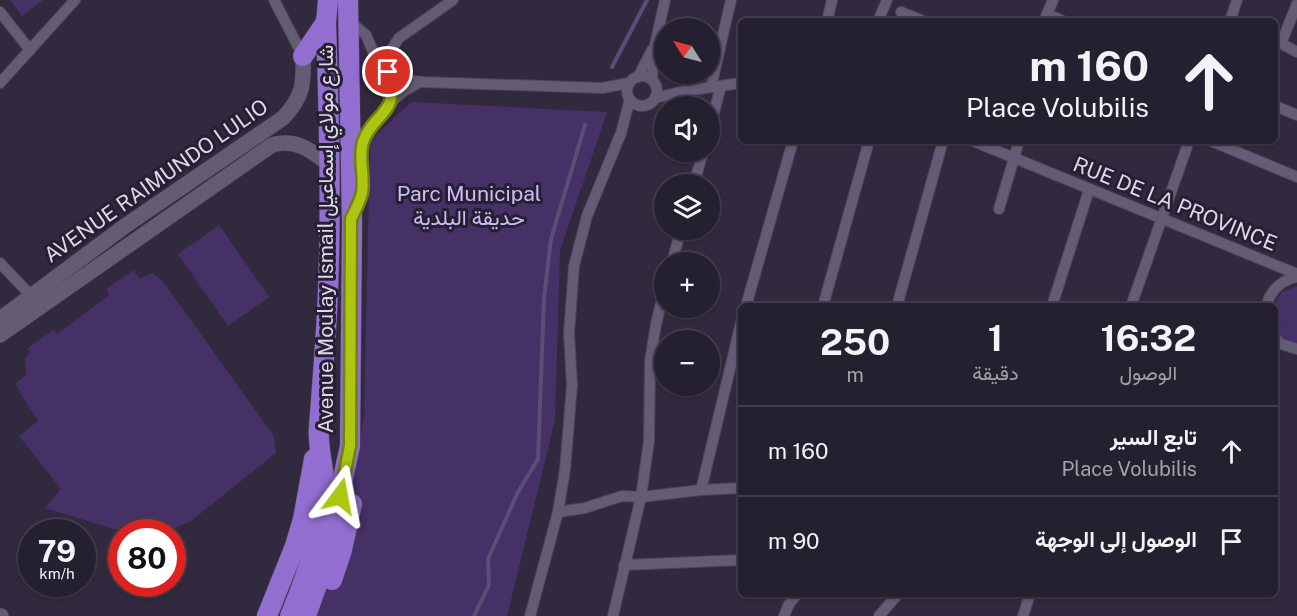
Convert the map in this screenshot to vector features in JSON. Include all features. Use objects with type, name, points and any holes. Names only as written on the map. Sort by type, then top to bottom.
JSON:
[{"type":"highway","name":"Avenue Moulay Ismail شارع مولاي إسماعيل","points":[[290,616],[319,530],[324,479],[318,439],[327,312],[330,165],[326,22],[328,0]]},
{"type":"highway","name":"Avenue Moulay Ismail شارع مولاي إسماعيل","points":[[306,616],[324,565],[350,455],[351,219],[348,0]]},
{"type":"highway","points":[[303,56],[326,22]]},
{"type":"highway","points":[[267,616],[295,546],[303,519],[318,439]]},
{"type":"highway","points":[[319,616],[342,550],[349,517],[353,492],[350,455]]},
{"type":"street","points":[[0,83],[75,0]]},
{"type":"street","points":[[274,0],[303,56]]},
{"type":"street","points":[[453,0],[399,38],[380,61],[371,64],[369,73],[375,80],[386,76],[420,82],[602,88],[644,76],[653,82],[684,91]]},
{"type":"street","points":[[661,18],[665,0]]},
{"type":"street","points":[[715,96],[731,0]]},
{"type":"street","points":[[828,18],[832,0]]},
{"type":"street","points":[[879,18],[887,0]]},
{"type":"street","points":[[1046,18],[1053,0]]},
{"type":"street","points":[[1231,18],[1237,0]]},
{"type":"street","points":[[1297,4],[1282,41],[1284,45],[1297,52]]},
{"type":"street","points":[[0,12],[30,50]]},
{"type":"street","points":[[901,12],[916,18]]},
{"type":"street","points":[[349,21],[366,35],[380,61],[388,69],[386,76],[391,88],[390,102]]},
{"type":"street","points":[[530,616],[558,512],[566,461],[572,385],[569,333],[574,266],[593,199],[621,133],[634,80],[654,47]]},
{"type":"street","name":"AVENUE RAIMUNDO LULIO","points":[[0,335],[36,301],[125,226],[283,118],[297,101],[301,91],[304,73],[303,56]]},
{"type":"street","points":[[654,64],[655,96]]},
{"type":"street","points":[[351,219],[362,193],[363,143],[390,102],[420,82]]},
{"type":"street","points":[[663,96],[738,83]]},
{"type":"street","points":[[602,88],[629,97],[641,106]]},
{"type":"street","points":[[621,133],[641,106],[649,104],[654,99]]},
{"type":"street","points":[[1278,107],[1297,115]]},
{"type":"street","name":"AVENUE RAIMUNDO LULIO","points":[[0,319],[36,301],[272,145],[281,142],[295,143],[314,152],[330,165]]},
{"type":"street","points":[[747,303],[792,144]]},
{"type":"street","points":[[824,303],[868,144]]},
{"type":"street","points":[[898,303],[941,144]]},
{"type":"street","name":"RUE DE LA PROVINCE","points":[[980,144],[1297,276]]},
{"type":"street","points":[[999,209],[1018,144]]},
{"type":"street","points":[[1132,303],[1189,144]]},
{"type":"street","points":[[1218,144],[1297,177]]},
{"type":"street","points":[[1053,303],[1089,189]]},
{"type":"street","points":[[0,263],[36,301]]},
{"type":"street","points":[[1267,303],[1274,289],[1282,282],[1297,276]]},
{"type":"street","points":[[613,616],[641,497],[650,441],[650,361],[657,318]]},
{"type":"street","points":[[701,490],[738,335]]},
{"type":"street","points":[[1278,341],[1297,350]]},
{"type":"street","points":[[558,512],[585,508],[622,496],[641,497],[738,488]]},
{"type":"street","points":[[624,565],[738,560]]},
{"type":"street","points":[[879,616],[895,597]]},
{"type":"street","points":[[1023,616],[1029,597]]},
{"type":"street","points":[[784,616],[787,599]]},
{"type":"green space","points":[[10,0],[43,0],[22,16]]},
{"type":"green space","name":"Parc Municipal حديقة البلدية","points":[[411,102],[607,112],[560,251],[555,420],[507,616],[315,616],[340,531],[364,417],[370,141]]},
{"type":"green space","points":[[219,225],[269,297],[228,326],[178,254]]},
{"type":"green space","points":[[134,270],[139,279],[152,273],[161,279],[274,436],[276,453],[186,523],[186,519],[108,519],[108,527],[96,523],[96,519],[81,519],[45,508],[61,489],[19,436],[38,421],[15,384],[26,375],[25,359],[30,352],[27,349],[53,330],[57,334],[109,295],[107,288]]},
{"type":"green space","points":[[1297,286],[1297,344],[1289,342],[1278,332],[1278,303],[1275,303],[1282,292]]},
{"type":"waterway","points":[[612,67],[647,0]]},
{"type":"waterway","points":[[474,616],[489,585],[488,559],[518,492],[538,459],[544,298],[551,239],[585,125]]},
{"type":"route","points":[[340,496],[350,455],[351,219],[362,193],[363,143],[366,135],[387,108],[392,96],[391,88],[385,78],[388,72]]}]
